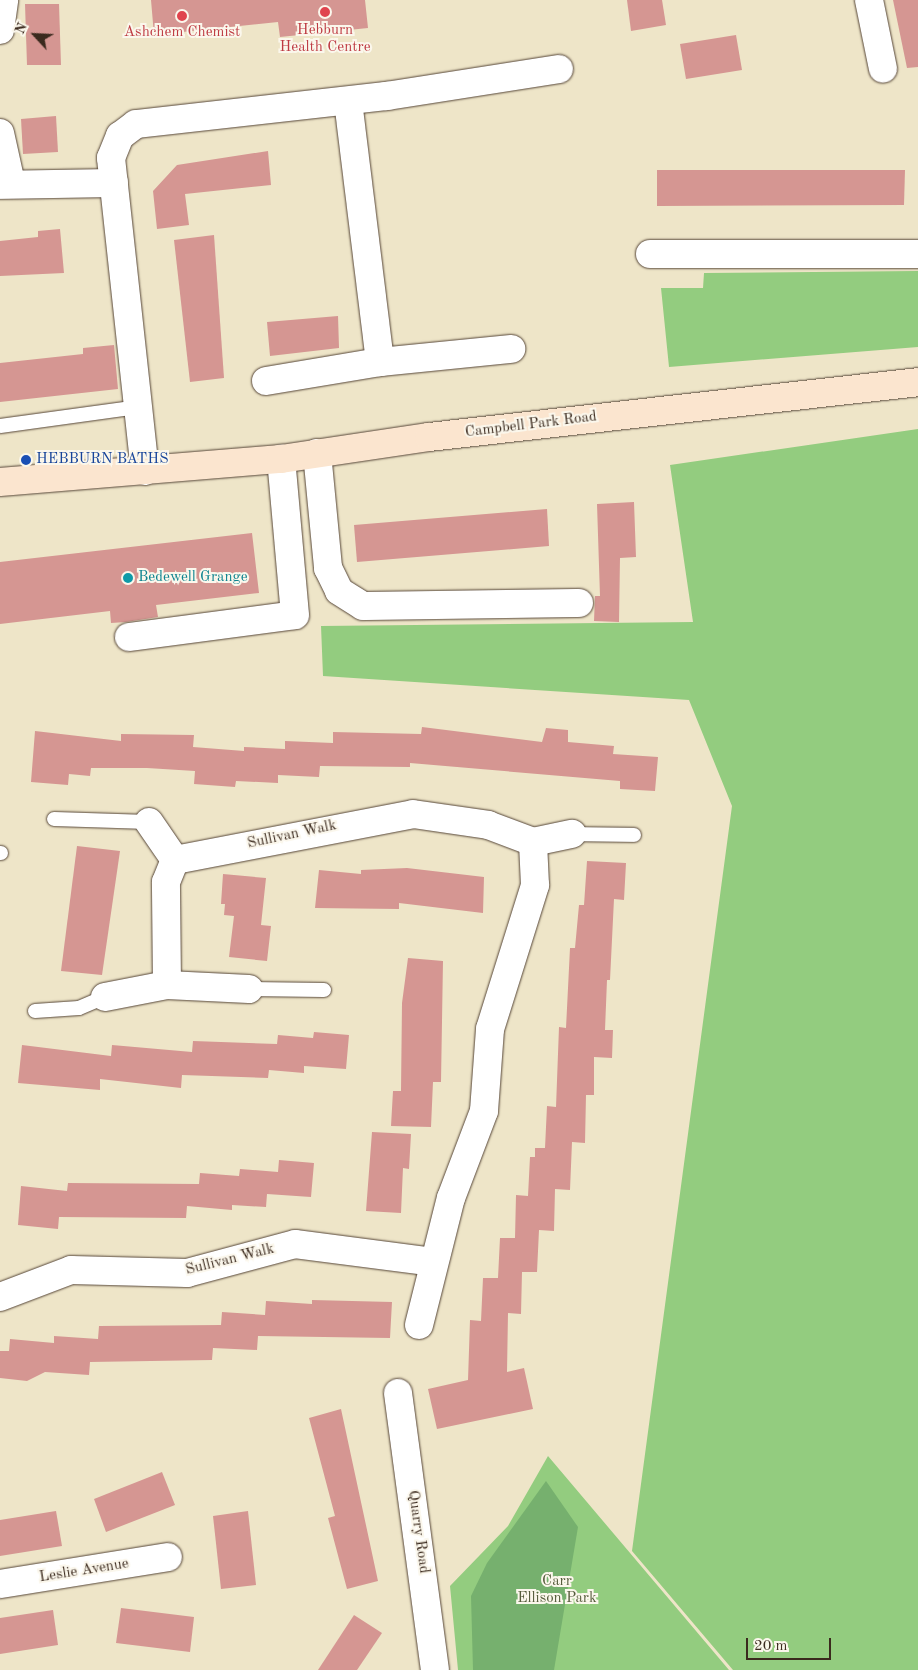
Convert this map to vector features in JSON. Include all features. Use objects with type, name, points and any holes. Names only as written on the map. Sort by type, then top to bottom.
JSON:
[{"type":"street","points":[[0,30],[4,0]]},
{"type":"street","points":[[869,0],[883,69]]},
{"type":"street","points":[[145,471],[111,158],[120,136],[136,124],[348,101],[559,69]]},
{"type":"street","points":[[348,101],[380,362]]},
{"type":"street","points":[[0,133],[6,184],[114,183]]},
{"type":"street","points":[[650,254],[918,254]]},
{"type":"street","points":[[266,381],[380,362],[511,349]]},
{"type":"street","name":"Campbell Park Road","points":[[0,482],[281,459],[317,453],[918,382]]},
{"type":"street","points":[[317,453],[328,568],[339,592],[363,606],[579,603]]},
{"type":"street","points":[[130,637],[295,615],[281,459]]},
{"type":"street","name":"Campbell Park Road","points":[[0,494],[145,471]]},
{"type":"street","name":"Sullivan Walk","points":[[175,860],[413,814],[488,824],[533,842]]},
{"type":"street","points":[[149,822],[175,860],[166,882],[167,985]]},
{"type":"street","points":[[419,1325],[433,1262],[451,1198],[484,1111],[490,1030],[535,885],[533,842],[572,834]]},
{"type":"street","points":[[105,996],[167,985],[248,989]]},
{"type":"street","name":"Sullivan Walk","points":[[0,1297],[72,1270],[187,1273],[295,1244],[433,1262]]},
{"type":"street","name":"Quarry Road","points":[[398,1394],[435,1670]]},
{"type":"street","name":"Leslie Avenue","points":[[0,1584],[168,1557]]},
{"type":"lane","points":[[0,426],[138,407]]},
{"type":"lane","points":[[54,819],[149,822]]},
{"type":"lane","points":[[572,834],[634,835]]},
{"type":"lane","points":[[248,989],[324,990]]},
{"type":"lane","points":[[35,1011],[79,1008],[105,996]]},
{"type":"green space","points":[[918,271],[918,347],[669,367],[661,288],[703,288],[704,273]]},
{"type":"green space","points":[[918,429],[918,1670],[733,1670],[632,1551],[732,806],[689,700],[323,676],[321,626],[693,622],[670,465]]},
{"type":"green space","name":"Carr Ellison Park","points":[[548,1456],[729,1670],[458,1670],[450,1586],[508,1526]]},
{"type":"green space","points":[[546,1481],[578,1527],[554,1670],[473,1670],[471,1596],[487,1563]]},
{"type":"building","points":[[151,0],[365,0],[368,28],[280,37],[278,22],[154,35]]},
{"type":"building","points":[[627,0],[662,0],[666,25],[631,31]]},
{"type":"building","points":[[893,0],[918,0],[918,67],[907,68]]},
{"type":"building","points":[[25,4],[59,4],[61,65],[27,65]]},
{"type":"building","points":[[736,35],[742,70],[686,79],[680,44]]},
{"type":"building","points":[[56,116],[58,152],[23,154],[21,119]]},
{"type":"building","points":[[268,151],[271,185],[185,194],[189,225],[157,229],[153,191],[177,165]]},
{"type":"building","points":[[657,170],[905,170],[904,205],[657,206]]},
{"type":"building","points":[[60,229],[64,273],[0,276],[0,241],[38,237],[38,231]]},
{"type":"building","points":[[214,235],[224,378],[190,382],[174,240]]},
{"type":"building","points":[[338,316],[339,348],[270,356],[267,322]]},
{"type":"building","points":[[114,345],[118,389],[0,402],[0,363],[83,354],[83,348]]},
{"type":"building","points":[[634,502],[636,557],[620,558],[619,622],[594,621],[595,596],[600,596],[597,504]]},
{"type":"building","points":[[547,509],[549,546],[357,562],[354,525]]},
{"type":"building","name":"Bedewell Grange","points":[[252,533],[259,593],[156,605],[158,617],[126,622],[111,623],[110,611],[0,624],[0,562]]},
{"type":"building","points":[[422,727],[542,742],[546,728],[568,730],[568,742],[614,746],[613,754],[658,757],[655,791],[620,789],[620,781],[410,763],[410,767],[320,766],[319,777],[278,775],[278,783],[236,781],[235,787],[194,784],[195,771],[147,768],[91,768],[90,776],[69,774],[68,785],[31,782],[35,731],[121,741],[121,734],[194,735],[193,747],[244,751],[244,747],[285,749],[285,741],[333,743],[333,732],[421,734]]},
{"type":"building","points":[[77,846],[120,851],[102,975],[61,971]]},
{"type":"building","points":[[587,861],[626,863],[624,900],[614,899],[610,980],[607,980],[605,1030],[613,1030],[612,1058],[594,1057],[594,1095],[586,1095],[585,1143],[572,1142],[570,1190],[555,1189],[554,1231],[539,1230],[537,1272],[522,1272],[521,1314],[508,1313],[507,1372],[524,1368],[533,1409],[437,1429],[428,1389],[468,1380],[470,1320],[481,1321],[483,1278],[498,1278],[500,1238],[515,1238],[516,1195],[528,1196],[530,1157],[535,1157],[535,1148],[545,1148],[547,1106],[556,1107],[559,1027],[566,1028],[570,948],[575,948],[579,905],[584,905]]},
{"type":"building","points":[[407,868],[484,877],[483,913],[399,903],[399,909],[315,908],[319,870],[361,874],[361,870]]},
{"type":"building","points":[[223,874],[266,878],[261,925],[271,926],[267,961],[229,957],[234,916],[224,915],[225,904],[221,904]]},
{"type":"building","points":[[408,958],[443,961],[441,1082],[433,1082],[431,1127],[391,1126],[393,1091],[401,1091],[402,1003]]},
{"type":"building","points":[[314,1032],[349,1035],[346,1069],[304,1066],[304,1073],[269,1070],[268,1078],[182,1075],[181,1088],[100,1079],[100,1090],[18,1083],[22,1045],[111,1056],[112,1045],[192,1052],[193,1041],[277,1044],[278,1035],[313,1038]]},
{"type":"building","points":[[372,1132],[411,1134],[409,1169],[403,1168],[401,1213],[366,1211]]},
{"type":"building","points":[[279,1160],[314,1163],[311,1197],[267,1194],[266,1207],[232,1205],[232,1210],[187,1206],[186,1218],[59,1217],[58,1229],[18,1225],[21,1186],[67,1191],[68,1183],[199,1184],[200,1173],[239,1176],[240,1169],[278,1172]]},
{"type":"building","points":[[312,1300],[392,1302],[390,1338],[258,1336],[257,1350],[213,1348],[212,1360],[90,1362],[89,1375],[45,1372],[27,1381],[0,1378],[0,1351],[9,1351],[10,1339],[54,1343],[54,1336],[98,1339],[99,1326],[221,1325],[222,1312],[265,1315],[266,1301],[312,1304]]},
{"type":"building","points":[[341,1409],[378,1581],[347,1589],[328,1518],[335,1516],[309,1418]]},
{"type":"building","points":[[162,1472],[175,1505],[106,1532],[94,1499]]},
{"type":"building","points":[[56,1511],[62,1546],[0,1556],[0,1520]]},
{"type":"building","points":[[248,1511],[256,1585],[221,1589],[213,1516]]},
{"type":"building","points":[[121,1608],[194,1617],[190,1652],[116,1643]]},
{"type":"building","points":[[53,1610],[58,1645],[0,1654],[0,1618]]},
{"type":"building","points":[[354,1615],[382,1633],[357,1670],[318,1670]]},
{"type":"place","name":"Hebburn Health Centre","points":[[325,12]]},
{"type":"place","name":"Ashchem Chemist","points":[[182,16]]},
{"type":"place","name":"HEBBURN BATHS","points":[[26,460]]},
{"type":"place","name":"Bedewell Grange","points":[[128,578]]}]
